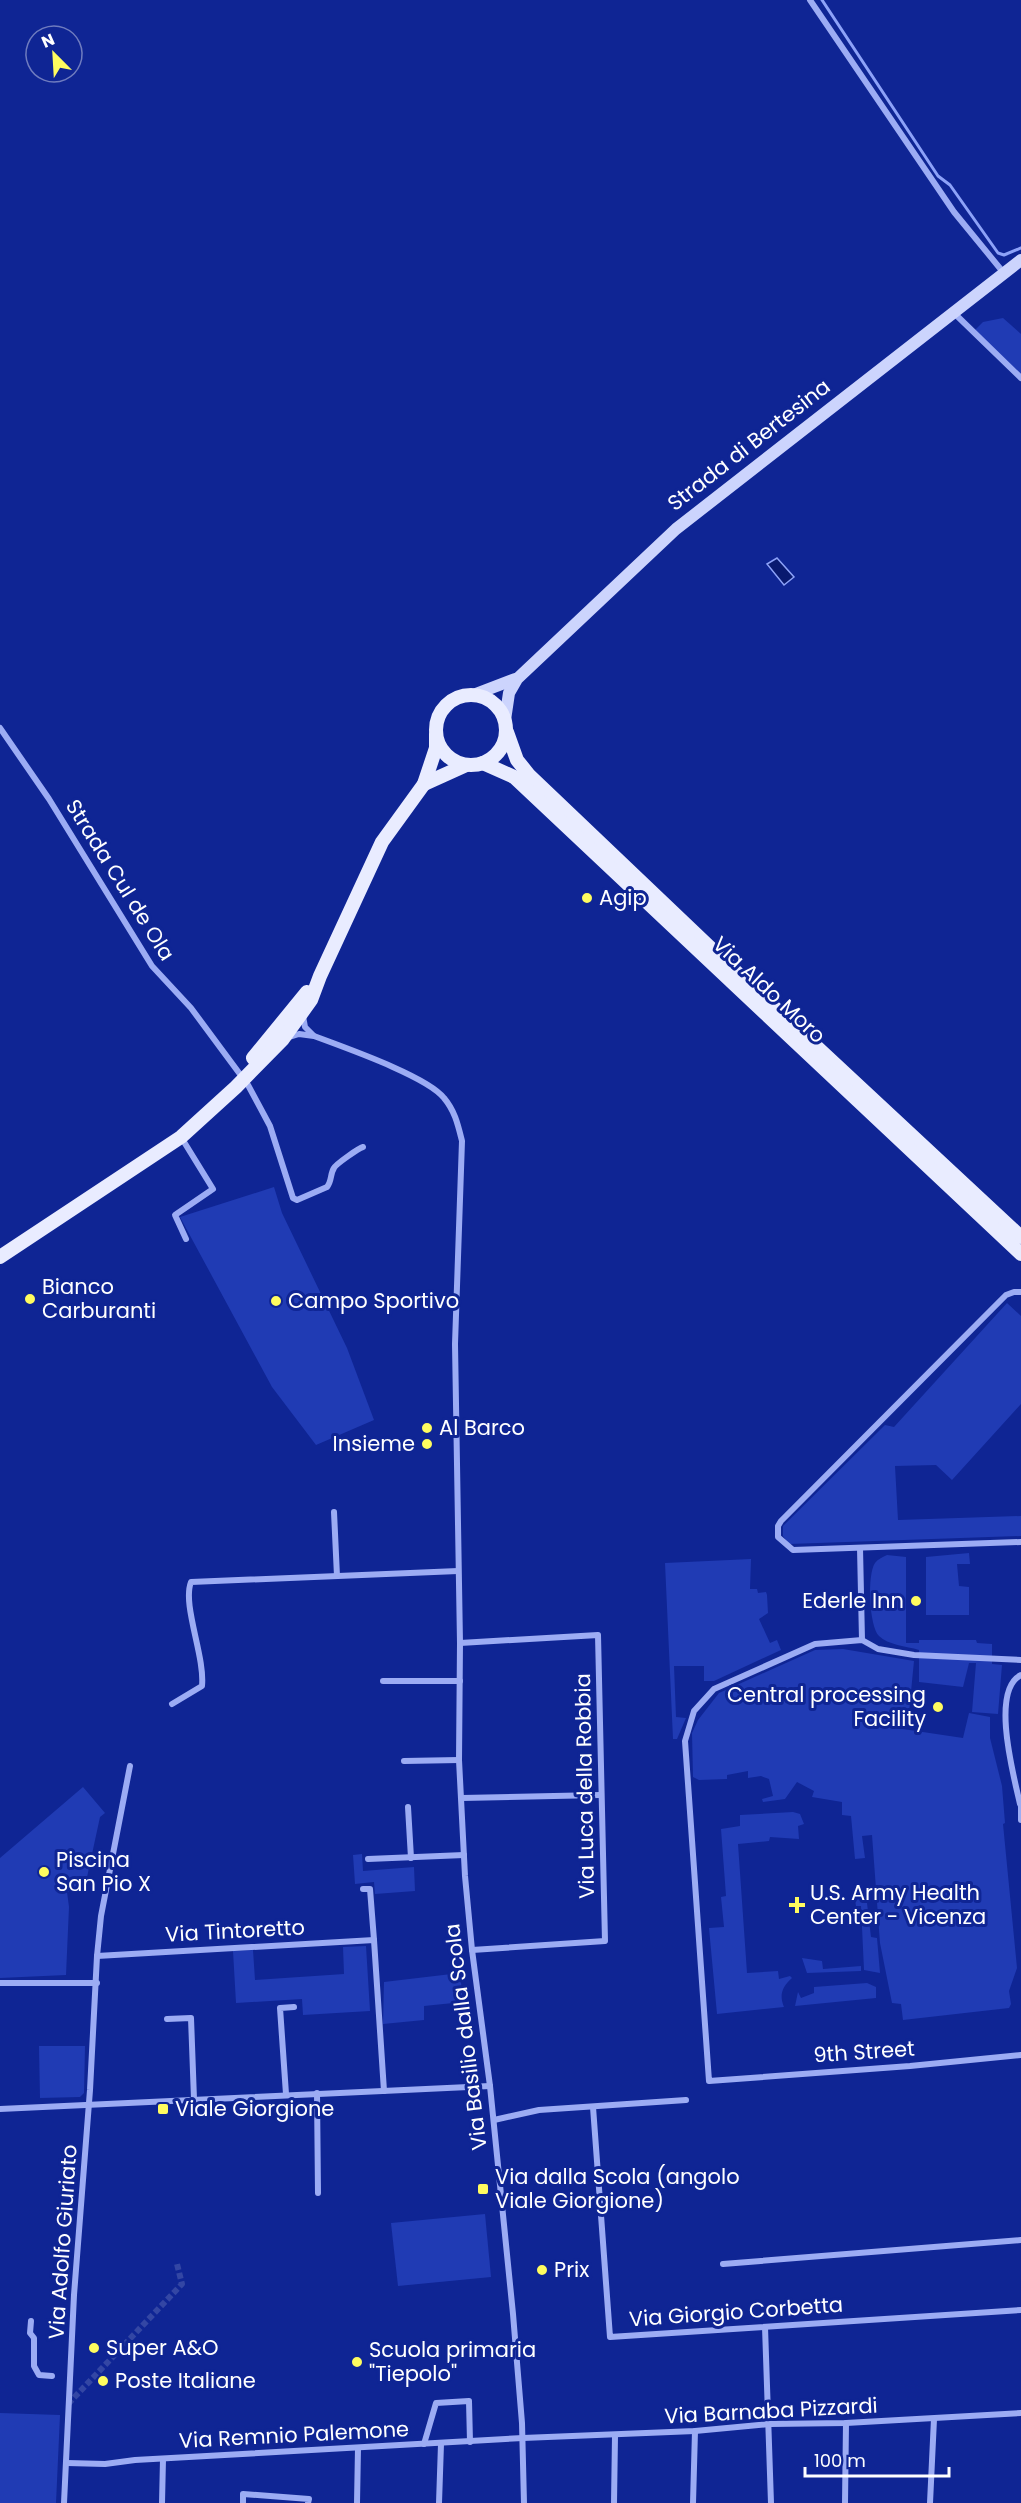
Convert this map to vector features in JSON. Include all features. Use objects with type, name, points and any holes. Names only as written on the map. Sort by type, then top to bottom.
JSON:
[{"type":"main road","points":[[474,695],[496,705],[506,726]]},
{"type":"main road","name":"Strada di Bertesina","points":[[242,1076],[283,1039],[296,1031],[382,842],[424,784],[436,748],[437,721],[448,704],[460,697],[474,695]]},
{"type":"main road","name":"Strada di Bertesina","points":[[424,784],[466,765],[483,763],[497,754],[505,740],[506,726]]},
{"type":"main road","name":"Via Aldo Moro","points":[[506,726],[517,760],[529,775],[719,956],[1021,1237]]},
{"type":"main road","points":[[436,734],[439,745],[446,755],[455,762],[466,765]]},
{"type":"main road","name":"Via Aldo Moro","points":[[483,763],[514,777],[1021,1254]]},
{"type":"main road","name":"Strada di Bertesina","points":[[0,1257],[181,1137],[242,1076],[320,976]]},
{"type":"street","points":[[810,0],[954,212],[1003,272]]},
{"type":"street","name":"Strada di Bertesina","points":[[506,726],[509,693],[517,679],[676,529],[771,452],[1021,260]]},
{"type":"street","points":[[954,312],[1021,378]]},
{"type":"street","name":"Strada di Bertesina","points":[[474,695],[517,679]]},
{"type":"street","name":"Strada Cul de Ola","points":[[0,728],[49,799],[152,966],[191,1008],[242,1076]]},
{"type":"street","points":[[296,1031],[292,1021],[302,1007],[304,997]]},
{"type":"street","points":[[303,1013],[305,1027],[314,1036]]},
{"type":"street","name":"Via Basilio dalla Scola","points":[[296,1031],[314,1036],[425,1083],[443,1096],[456,1116],[462,1140],[454,1344],[460,1643],[459,1760],[472,1950],[494,2120],[523,2438],[524,2503]]},
{"type":"street","points":[[242,1076],[270,1126],[293,1198],[297,1200],[327,1188],[334,1167],[348,1158],[355,1150],[363,1147]]},
{"type":"street","points":[[181,1137],[213,1189],[175,1215],[186,1239]]},
{"type":"street","points":[[1021,1292],[1006,1295],[778,1526],[778,1537],[793,1550],[1021,1542]]},
{"type":"street","points":[[334,1512],[337,1576]]},
{"type":"street","points":[[860,1548],[862,1640],[878,1649],[914,1655],[1021,1660]]},
{"type":"street","points":[[172,1704],[202,1686],[201,1664],[189,1597],[191,1582],[458,1571]]},
{"type":"street","name":"Via Luca della Robbia","points":[[460,1643],[598,1635],[605,1941],[472,1950]]},
{"type":"street","name":"9th Street","points":[[862,1640],[815,1644],[714,1689],[694,1711],[685,1741],[709,2081],[1021,2055]]},
{"type":"street","points":[[1020,1673],[1009,1693],[1004,1721],[1021,1820]]},
{"type":"street","points":[[383,1680],[460,1681]]},
{"type":"street","points":[[404,1761],[459,1760]]},
{"type":"street","name":"Via Adolfo Giuriato","points":[[64,2503],[74,2295],[101,1916],[130,1766]]},
{"type":"street","points":[[462,1798],[600,1795]]},
{"type":"street","points":[[408,1807],[411,1858]]},
{"type":"street","points":[[368,1859],[464,1855]]},
{"type":"street","points":[[363,1889],[370,1889],[384,2091]]},
{"type":"street","name":"Via Tintoretto","points":[[98,1956],[374,1940]]},
{"type":"street","points":[[0,1983],[97,1983]]},
{"type":"street","points":[[286,2094],[280,2007],[294,2007]]},
{"type":"street","points":[[167,2019],[191,2018],[194,2099]]},
{"type":"street","points":[[0,2109],[490,2086]]},
{"type":"street","points":[[317,2093],[318,2193]]},
{"type":"street","points":[[494,2120],[539,2110],[686,2100]]},
{"type":"street","name":"Via Giorgio Corbetta","points":[[593,2107],[610,2337],[1021,2310]]},
{"type":"street","points":[[723,2264],[1021,2240]]},
{"type":"street","points":[[31,2321],[30,2333],[34,2338],[34,2366],[39,2375],[51,2376]]},
{"type":"street","points":[[765,2327],[771,2503]]},
{"type":"street","points":[[424,2444],[436,2403],[469,2401],[470,2442]]},
{"type":"street","name":"Via Barnaba Pizzardi","points":[[523,2438],[615,2436],[770,2424],[846,2423],[1021,2413]]},
{"type":"street","points":[[930,2503],[934,2419]]},
{"type":"street","points":[[845,2503],[846,2423]]},
{"type":"street","points":[[693,2503],[695,2431]]},
{"type":"street","points":[[614,2503],[615,2436]]},
{"type":"street","name":"Via Remnio Palemone","points":[[67,2463],[105,2464],[523,2438]]},
{"type":"street","points":[[439,2503],[441,2444]]},
{"type":"street","points":[[357,2503],[358,2448]]},
{"type":"street","points":[[162,2503],[163,2459]]},
{"type":"street","points":[[243,2503],[243,2494],[309,2499],[308,2503]]},
{"type":"shaded area","points":[[1003,318],[1021,334],[1021,378],[973,332],[983,322]]},
{"type":"shaded area","points":[[777,558],[794,577],[784,585],[767,564]]},
{"type":"shaded area","points":[[274,1187],[282,1213],[347,1348],[374,1420],[316,1445],[272,1387],[180,1217]]},
{"type":"shaded area","points":[[1007,1303],[1021,1316],[1021,1404],[952,1480],[936,1465],[895,1466],[898,1520],[1021,1516],[1021,1536],[789,1544],[783,1536],[783,1526],[885,1425],[894,1427]]},
{"type":"shaded area","points":[[969,1553],[970,1564],[957,1564],[959,1586],[969,1587],[969,1615],[926,1615],[926,1557]]},
{"type":"shaded area","points":[[887,1555],[906,1557],[906,1643],[919,1643],[919,1640],[976,1640],[977,1643],[992,1644],[992,1664],[1002,1665],[998,1714],[972,1712],[976,1663],[969,1663],[963,1687],[919,1682],[919,1650],[892,1643],[879,1636],[873,1622],[870,1588],[875,1563]]},
{"type":"shaded area","points":[[751,1559],[750,1589],[757,1589],[758,1593],[766,1592],[767,1595],[768,1613],[759,1619],[770,1643],[777,1640],[781,1650],[714,1681],[704,1681],[704,1666],[674,1666],[676,1717],[686,1718],[677,1739],[673,1739],[665,1563]]},
{"type":"shaded area","points":[[843,1649],[914,1661],[909,1712],[899,1713],[896,1728],[963,1738],[969,1713],[990,1717],[990,1738],[1002,1786],[1005,1823],[1003,1824],[1017,1968],[1009,1991],[1011,2004],[1009,2008],[903,2020],[901,2004],[892,2003],[880,1943],[872,1835],[862,1836],[865,1858],[855,1859],[851,1816],[842,1815],[842,1802],[812,1797],[814,1791],[797,1782],[785,1799],[763,1802],[762,1799],[773,1796],[769,1779],[761,1776],[748,1778],[748,1771],[727,1775],[727,1779],[699,1780],[693,1777],[692,1733],[698,1720],[719,1693],[815,1650]]},
{"type":"shaded area","name":"Piscina San Pio X","points":[[83,1787],[105,1813],[100,1817],[84,1891],[67,1892],[69,1907],[66,1975],[0,1978],[0,1858]]},
{"type":"shaded area","points":[[793,1812],[800,1814],[804,1824],[798,1826],[799,1839],[770,1837],[769,1841],[738,1844],[747,1973],[778,1971],[779,1979],[790,1976],[792,1978],[782,1991],[784,2007],[717,2014],[709,1928],[724,1927],[721,1897],[726,1896],[721,1829],[740,1826],[740,1815]]},
{"type":"shaded area","points":[[362,1854],[363,1871],[414,1867],[415,1891],[375,1894],[374,1882],[355,1884],[353,1855]]},
{"type":"shaded area","points":[[863,1886],[871,1937],[877,1938],[880,1973],[864,1970],[861,1906],[856,1906],[853,1887]]},
{"type":"shaded area","points":[[366,1946],[370,2011],[303,2015],[302,1999],[236,2003],[233,1951],[253,1950],[255,1980],[344,1974],[343,1947]]},
{"type":"shaded area","points":[[802,1958],[822,1961],[823,1969],[861,1966],[861,1971],[807,1973]]},
{"type":"shaded area","points":[[460,1973],[463,2002],[424,2006],[424,2020],[383,2024],[384,1982]]},
{"type":"shaded area","points":[[867,1983],[876,1987],[876,1998],[795,2006],[798,1992],[801,1998],[814,1993],[814,1987]]},
{"type":"shaded area","points":[[39,2046],[85,2046],[84,2093],[80,2097],[40,2098]]},
{"type":"shaded area","points":[[485,2214],[491,2277],[398,2286],[391,2223]]},
{"type":"shaded area","points":[[0,2413],[60,2415],[56,2503],[0,2503]]},
{"type":"waterway","points":[[822,0],[938,176],[950,185],[998,253],[1004,255],[1021,248]]},
{"type":"tunnel","points":[[68,2404],[182,2284],[177,2264]]},
{"type":"place","name":"Agip","points":[[587,898]]},
{"type":"place","name":"Bianco Carburanti","points":[[30,1299]]},
{"type":"place","name":"Campo Sportivo","points":[[276,1301]]},
{"type":"place","name":"Al Barco","points":[[427,1428]]},
{"type":"place","name":"Insieme","points":[[427,1444]]},
{"type":"place","name":"Ederle Inn","points":[[916,1601]]},
{"type":"place","name":"Central processing Facility","points":[[938,1707]]},
{"type":"place","name":"Piscina San Pio X","points":[[44,1872]]},
{"type":"place","name":"U.S. Army Health Center - Vicenza","points":[[797,1905]]},
{"type":"place","name":"Viale Giorgione","points":[[163,2109]]},
{"type":"place","name":"Via dalla Scola (angolo Viale Giorgione)","points":[[483,2189]]},
{"type":"place","name":"Prix","points":[[542,2270]]},
{"type":"place","name":"Super A&O","points":[[94,2348]]},
{"type":"place","name":"Scuola primaria \"Tiepolo\"","points":[[357,2362]]},
{"type":"place","name":"Poste Italiane","points":[[103,2381]]}]
